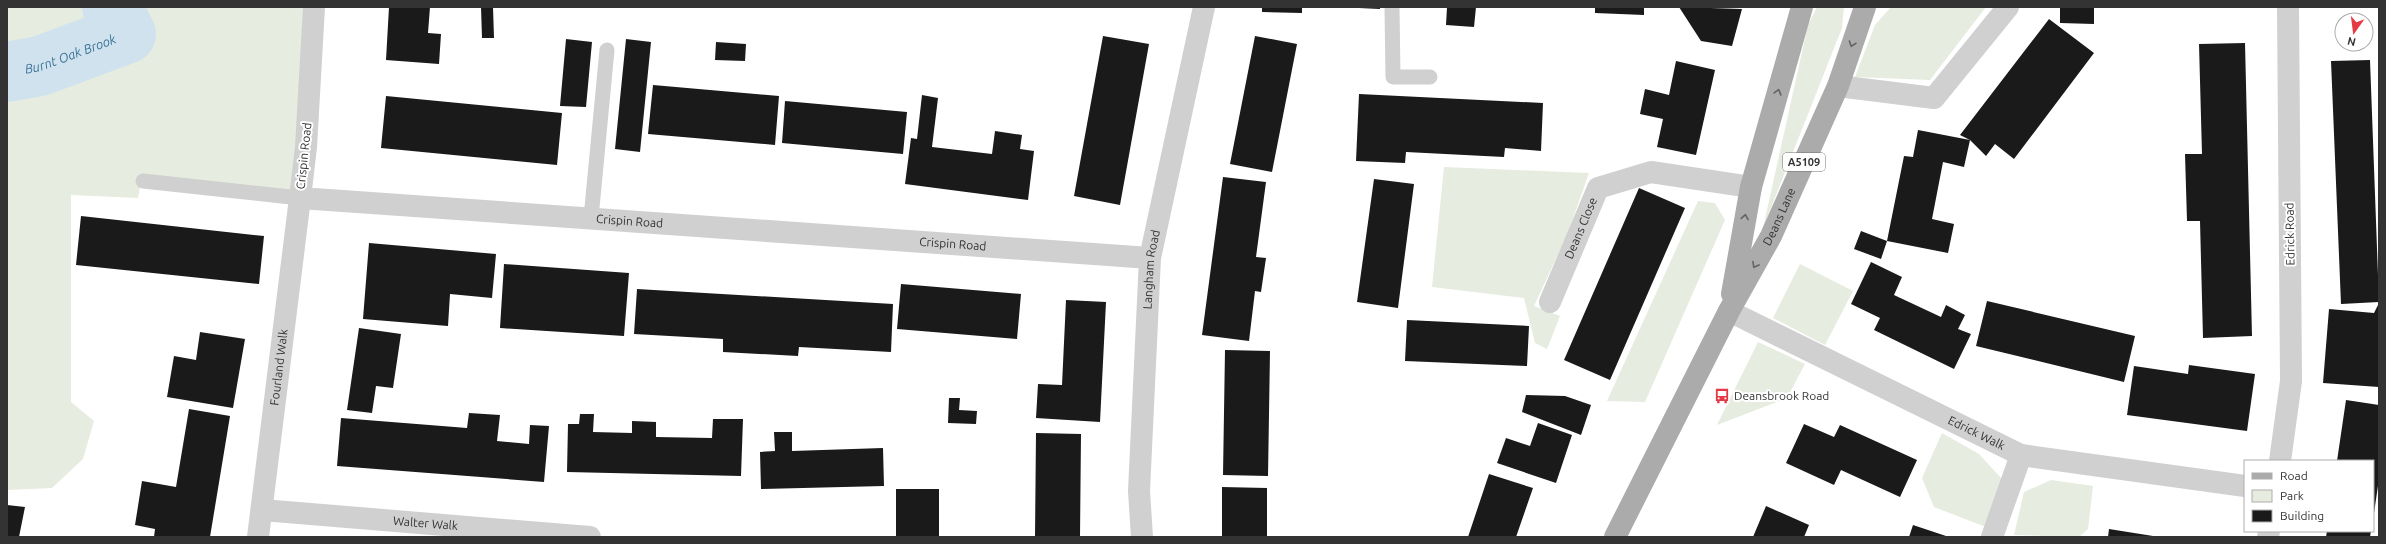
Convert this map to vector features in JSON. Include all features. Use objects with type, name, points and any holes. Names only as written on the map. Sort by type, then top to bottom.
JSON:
[{"type":"main road","name":"Deans Lane","points":[[1729,311],[1751,187],[1802,7]]},
{"type":"main road","name":"Deans Lane","points":[[1615,537],[1729,311],[1771,236],[1838,86],[1865,7]]},
{"type":"street","name":"Crispin Road","points":[[314,7],[306,147],[300,198],[1150,258]]},
{"type":"street","name":"Langham Road","points":[[1142,537],[1139,491],[1150,258],[1204,7]]},
{"type":"street","points":[[1838,86],[1934,98],[2008,7]]},
{"type":"street","name":"Edrick Road","points":[[2280,460],[2291,381],[2288,7]]},
{"type":"street","name":"Deans Close","points":[[1550,302],[1598,188],[1651,172],[1751,187]]},
{"type":"street","name":"Fourland Walk","points":[[258,537],[300,198]]},
{"type":"street","name":"Edrick Walk","points":[[1729,311],[2021,455],[2244,486]]},
{"type":"street","points":[[1992,537],[2021,455]]},
{"type":"street","name":"Walter Walk","points":[[262,510],[590,537]]},
{"type":"lane","points":[[1392,7],[1393,77],[1430,78]]},
{"type":"lane","points":[[591,218],[607,50]]},
{"type":"lane","points":[[143,181],[300,198]]},
{"type":"green space","points":[[7,7],[314,7],[302,197],[141,181],[138,198],[71,195],[71,402],[94,421],[83,459],[52,488],[7,490]]},
{"type":"green space","points":[[1817,7],[1844,7],[1842,28],[1763,228],[1808,25]]},
{"type":"green space","points":[[1891,7],[1986,7],[1930,80],[1855,77],[1875,25]]},
{"type":"green space","points":[[1444,167],[1589,173],[1567,235],[1534,306],[1560,316],[1547,349],[1535,343],[1524,298],[1432,287]]},
{"type":"green space","points":[[1698,201],[1715,203],[1725,220],[1645,402],[1607,401]]},
{"type":"green space","points":[[1800,264],[1853,291],[1825,345],[1773,318]]},
{"type":"green space","points":[[1758,342],[1805,364],[1787,398],[1717,425]]},
{"type":"green space","points":[[1942,433],[1979,454],[2002,479],[1986,527],[1934,507],[1922,478]]},
{"type":"green space","points":[[2051,480],[2093,486],[2088,529],[2079,537],[2014,535],[2024,492]]},
{"type":"building","points":[[389,7],[430,7],[428,33],[441,34],[439,64],[386,60]]},
{"type":"building","points":[[481,7],[493,7],[494,38],[482,38]]},
{"type":"building","points":[[1262,7],[1302,7],[1302,13],[1262,12]]},
{"type":"building","points":[[1380,7],[1380,9],[1359,8]]},
{"type":"building","points":[[1447,7],[1476,7],[1474,27],[1446,25]]},
{"type":"building","points":[[1595,7],[1644,7],[1644,15],[1595,13]]},
{"type":"building","points":[[1679,7],[1742,9],[1732,46],[1701,41]]},
{"type":"building","points":[[2060,7],[2094,7],[2094,24],[2060,23]]},
{"type":"building","points":[[2049,19],[2094,53],[2014,159],[1995,144],[1986,156],[1970,140],[1960,135]]},
{"type":"building","points":[[1103,36],[1149,44],[1120,205],[1074,196]]},
{"type":"building","points":[[1255,36],[1297,44],[1272,172],[1230,164]]},
{"type":"building","points":[[566,39],[592,42],[586,107],[560,106]]},
{"type":"building","points":[[626,39],[651,42],[640,152],[615,149]]},
{"type":"building","points":[[716,42],[746,44],[745,61],[715,60]]},
{"type":"building","points":[[2245,43],[2252,336],[2203,338],[2200,221],[2187,221],[2185,154],[2202,154],[2199,44]]},
{"type":"building","points":[[2370,60],[2379,302],[2341,304],[2331,61]]},
{"type":"building","points":[[1676,61],[1715,70],[1696,155],[1657,147],[1663,119],[1640,114],[1645,89],[1669,95]]},
{"type":"building","points":[[653,85],[779,96],[775,145],[648,134]]},
{"type":"building","points":[[1359,94],[1543,103],[1541,151],[1505,148],[1504,157],[1406,152],[1405,163],[1356,161]]},
{"type":"building","points":[[922,95],[938,98],[932,147],[992,154],[995,131],[1022,135],[1020,149],[1034,151],[1028,200],[905,184],[911,138],[917,139]]},
{"type":"building","points":[[386,96],[562,113],[557,165],[381,148]]},
{"type":"building","points":[[785,101],[907,112],[903,154],[782,143]]},
{"type":"building","points":[[1918,130],[1970,140],[1964,167],[1943,162],[1932,219],[1954,224],[1948,253],[1887,241],[1904,156],[1913,157]]},
{"type":"building","points":[[1223,177],[1266,182],[1256,257],[1266,258],[1261,292],[1255,291],[1249,341],[1202,335]]},
{"type":"building","points":[[1374,179],[1414,184],[1398,308],[1357,302]]},
{"type":"building","points":[[1639,188],[1685,208],[1610,380],[1564,360]]},
{"type":"building","points":[[81,216],[264,236],[259,284],[76,265]]},
{"type":"building","points":[[1861,231],[1887,241],[1881,259],[1854,249]]},
{"type":"building","points":[[369,243],[496,254],[492,298],[450,294],[448,326],[363,319]]},
{"type":"building","points":[[1871,262],[1902,277],[1894,295],[1941,317],[1946,305],[1965,315],[1958,329],[1971,334],[1954,369],[1874,330],[1880,318],[1851,304]]},
{"type":"building","points":[[504,264],[629,273],[624,336],[500,328]]},
{"type":"building","points":[[901,284],[1021,294],[1017,339],[897,329]]},
{"type":"building","points":[[637,289],[893,304],[891,352],[799,347],[798,356],[723,352],[723,339],[634,334]]},
{"type":"building","points":[[1066,300],[1106,302],[1100,422],[1036,418],[1038,384],[1062,385]]},
{"type":"building","points":[[1987,301],[2135,336],[2124,382],[1976,346]]},
{"type":"building","points":[[2378,305],[2379,387],[2323,383],[2329,309],[2374,313]]},
{"type":"building","points":[[1407,320],[1529,326],[1527,366],[1405,361]]},
{"type":"building","points":[[359,328],[401,334],[393,388],[376,386],[372,413],[347,410]]},
{"type":"building","points":[[200,332],[245,339],[233,408],[167,397],[174,356],[196,360]]},
{"type":"building","points":[[1225,350],[1270,351],[1268,476],[1223,475]]},
{"type":"building","points":[[2189,365],[2255,374],[2247,431],[2127,415],[2134,366],[2188,374]]},
{"type":"building","points":[[1526,395],[1565,396],[1591,405],[1581,435],[1522,412]]},
{"type":"building","points":[[949,398],[960,398],[959,410],[977,411],[976,424],[948,423]]},
{"type":"building","points":[[2346,400],[2379,405],[2379,479],[2374,513],[2374,460],[2337,460]]},
{"type":"building","points":[[189,409],[230,416],[210,537],[154,537],[155,529],[135,525],[142,481],[176,487]]},
{"type":"building","points":[[469,413],[500,415],[497,441],[529,444],[530,425],[549,426],[544,482],[337,466],[341,418],[467,428]]},
{"type":"building","points":[[580,414],[594,414],[593,432],[632,433],[632,421],[656,422],[656,437],[712,438],[713,419],[743,419],[741,476],[567,472],[568,424],[579,424]]},
{"type":"building","points":[[1538,423],[1572,435],[1556,483],[1497,463],[1506,438],[1530,446]]},
{"type":"building","points":[[1804,424],[1834,437],[1840,425],[1917,460],[1900,497],[1841,470],[1834,485],[1786,463]]},
{"type":"building","points":[[774,432],[792,432],[792,451],[883,448],[884,486],[761,489],[760,452],[775,451]]},
{"type":"building","points":[[1036,433],[1081,434],[1080,537],[1035,537]]},
{"type":"building","points":[[1489,474],[1533,488],[1516,537],[1468,537]]},
{"type":"building","points":[[1222,487],[1267,488],[1267,537],[1222,537]]},
{"type":"building","points":[[896,489],[939,489],[939,537],[896,537]]},
{"type":"building","points":[[7,505],[25,507],[19,537],[7,537]]},
{"type":"building","points":[[1766,506],[1809,525],[1804,537],[1753,537]]},
{"type":"building","points":[[1913,525],[1949,537],[1909,537]]},
{"type":"building","points":[[2109,529],[2153,536],[2153,537],[2108,537]]},
{"type":"building","points":[[2327,532],[2371,532],[2370,537],[2326,537]]},
{"type":"waterway","name":"Burnt Oak Brook","points":[[7,72],[40,66],[126,34],[112,7]]},
{"type":"place","name":"Deansbrook Road","points":[[1722,396]]}]
